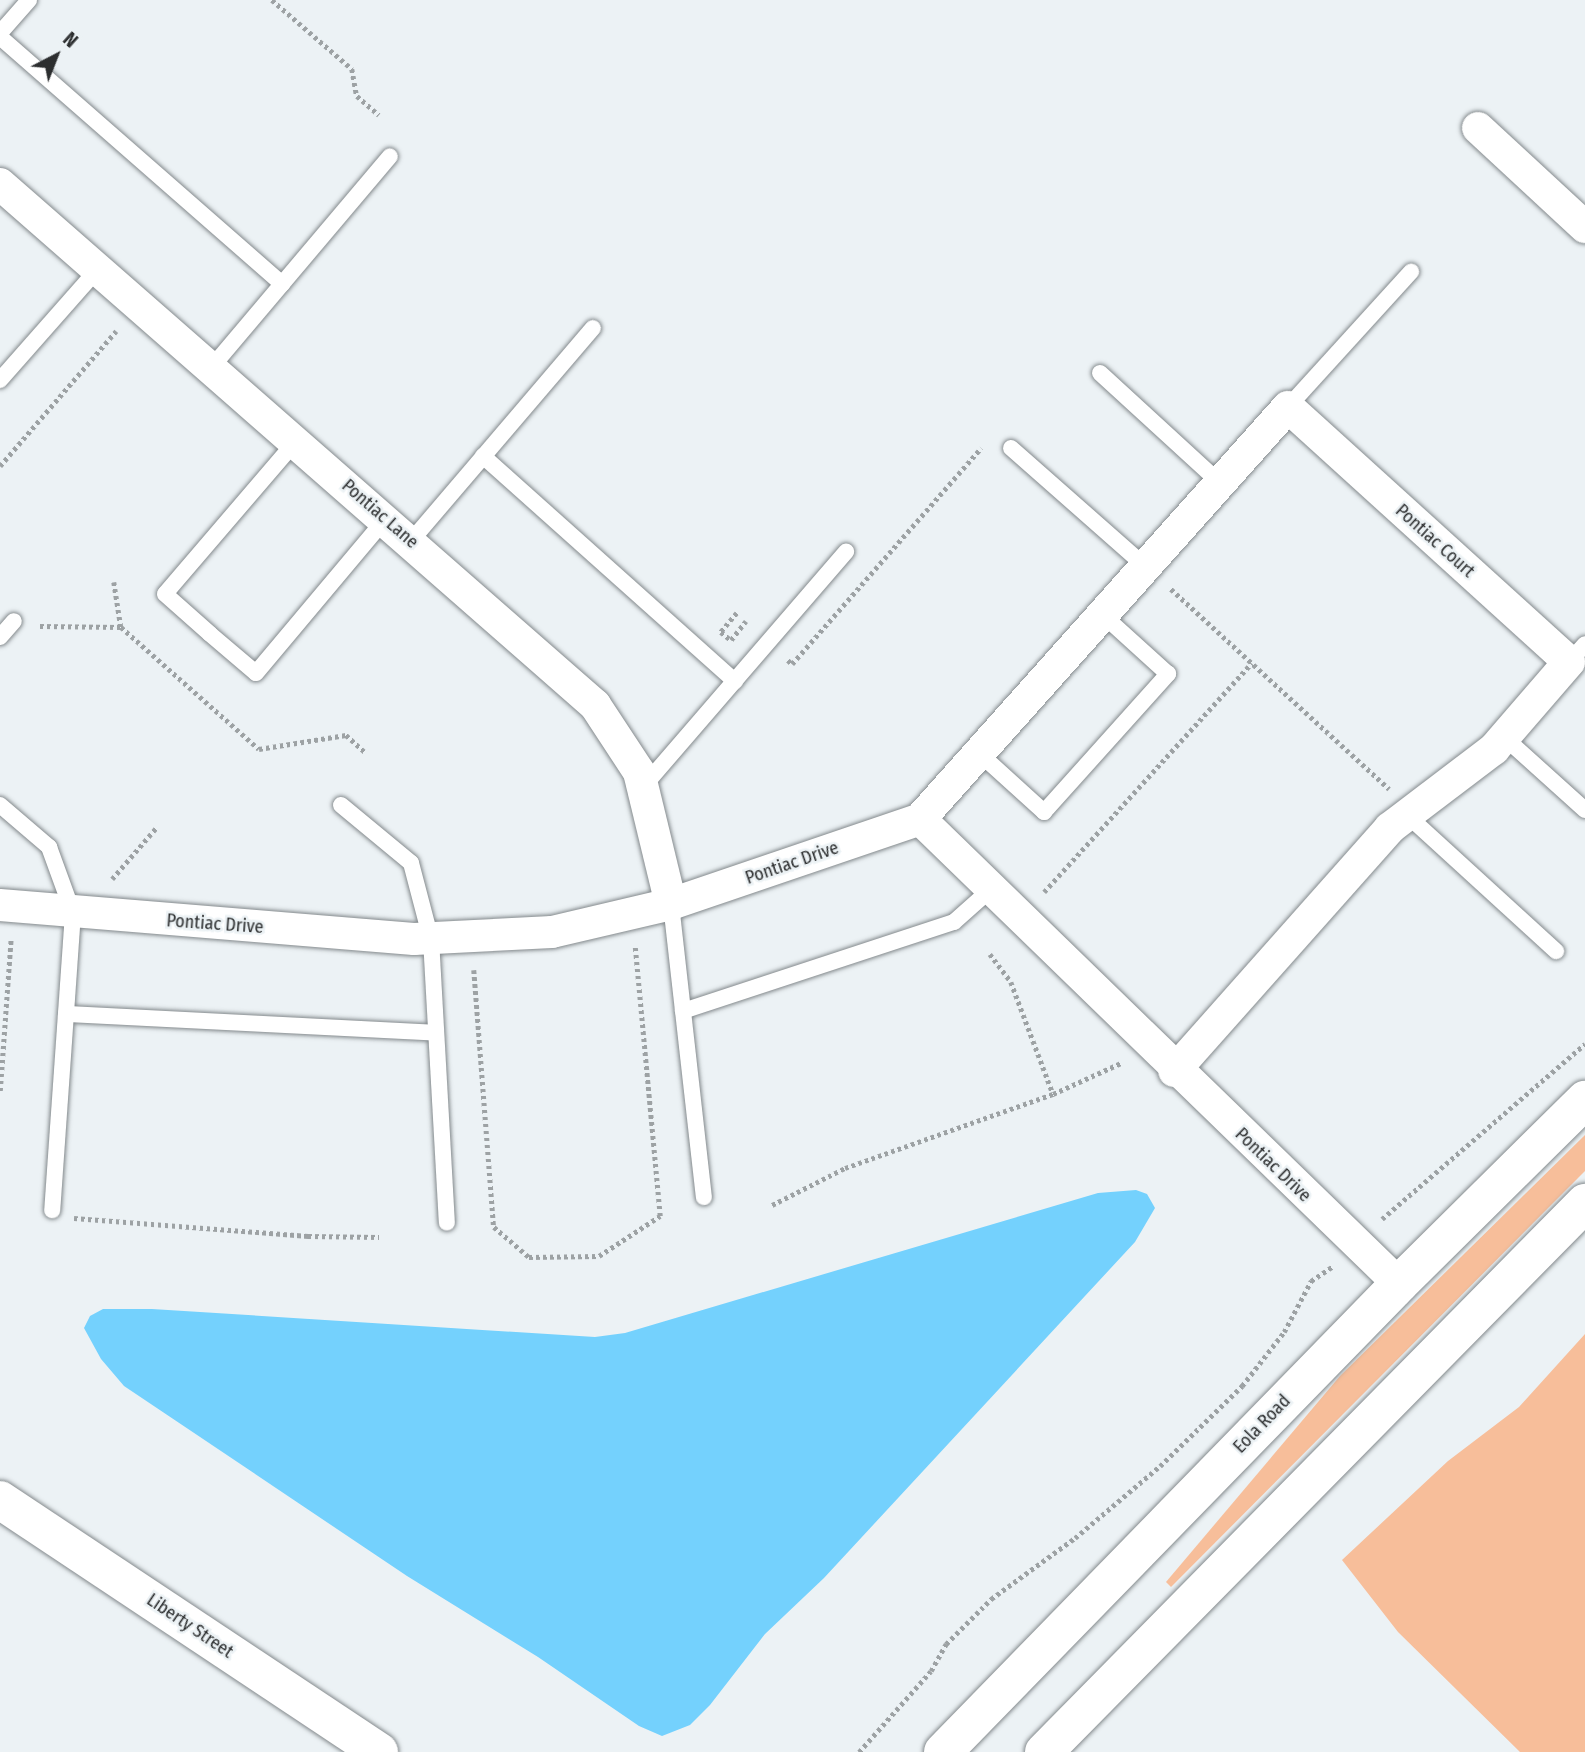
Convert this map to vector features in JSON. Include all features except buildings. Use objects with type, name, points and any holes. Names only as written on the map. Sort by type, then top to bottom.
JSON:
[{"type":"main road","name":"Eola Road","points":[[943,1752],[1399,1284],[1585,1100]]},
{"type":"main road","points":[[1044,1752],[1585,1203]]},
{"type":"main road","name":"Liberty Street","points":[[0,1500],[379,1752]]},
{"type":"street","points":[[1478,128],[1585,227]]},
{"type":"street","name":"Pontiac Lane","points":[[4,195],[98,269],[596,705],[627,748],[643,787],[670,904]]},
{"type":"street","points":[[920,819],[1103,615],[1155,575],[1220,483],[1287,407]]},
{"type":"street","name":"Pontiac Court","points":[[1174,1071],[1401,804],[1504,737],[1577,653],[1287,407]]},
{"type":"street","name":"Pontiac Drive","points":[[6,916],[73,913],[430,939],[552,932],[670,904],[920,819],[1174,1071],[1399,1284]]},
{"type":"lane","points":[[29,0],[0,35],[282,284]]},
{"type":"lane","points":[[211,368],[390,156]]},
{"type":"lane","points":[[0,380],[98,269]]},
{"type":"lane","points":[[1287,407],[1411,272]]},
{"type":"lane","points":[[411,541],[593,328]]},
{"type":"lane","points":[[1100,373],[1220,483]]},
{"type":"lane","points":[[296,441],[165,594],[201,626],[256,673],[385,519]]},
{"type":"lane","points":[[1011,448],[1155,575]]},
{"type":"lane","points":[[483,456],[735,681]]},
{"type":"lane","points":[[643,787],[846,552]]},
{"type":"lane","points":[[979,753],[1044,812],[1080,773],[1168,674],[1103,615]]},
{"type":"lane","points":[[0,637],[14,621]]},
{"type":"lane","points":[[1504,737],[1585,810]]},
{"type":"lane","points":[[1401,804],[1556,951]]},
{"type":"lane","points":[[0,805],[49,847],[73,913],[66,1014],[59,1214]]},
{"type":"lane","points":[[341,805],[411,863],[430,939],[447,1223]]},
{"type":"lane","points":[[683,1010],[954,922],[990,889]]},
{"type":"lane","points":[[670,904],[704,1197]]},
{"type":"lane","points":[[66,1014],[436,1032]]},
{"type":"path","points":[[272,0],[352,69],[357,96],[379,115]]},
{"type":"path","points":[[0,466],[120,326]]},
{"type":"path","points":[[784,657],[792,664],[981,448]]},
{"type":"path","points":[[1155,575],[1401,804]]},
{"type":"path","points":[[114,582],[121,627],[259,749],[346,735],[366,753]]},
{"type":"path","points":[[737,613],[721,632],[731,640],[746,621]]},
{"type":"path","points":[[32,625],[121,627]]},
{"type":"path","points":[[1037,900],[1252,663]]},
{"type":"path","points":[[111,879],[156,828]]},
{"type":"path","points":[[0,1091],[6,916]]},
{"type":"path","points":[[473,965],[494,1227],[529,1257],[599,1256],[660,1216],[633,931]]},
{"type":"path","points":[[990,954],[1011,982],[1053,1094]]},
{"type":"path","points":[[859,1752],[931,1671],[946,1644],[991,1599],[1097,1520],[1242,1386],[1284,1332],[1311,1281],[1358,1247],[1459,1149],[1585,1044]]},
{"type":"path","points":[[772,1205],[845,1168],[1053,1094],[1124,1061]]},
{"type":"path","points":[[59,1214],[308,1236],[379,1237]]},
{"type":"shaded area","points":[[1585,1135],[1585,1171],[1171,1587],[1166,1582],[1340,1376]]},
{"type":"shaded area","points":[[1585,1334],[1585,1752],[1520,1752],[1398,1632],[1342,1560],[1448,1461],[1519,1407]]},
{"type":"water","points":[[1136,1190],[1147,1194],[1155,1208],[1135,1242],[824,1578],[765,1634],[710,1705],[690,1725],[662,1736],[639,1726],[538,1657],[407,1576],[124,1386],[101,1359],[84,1328],[90,1316],[103,1309],[152,1309],[595,1337],[625,1333],[1098,1193]]}]
